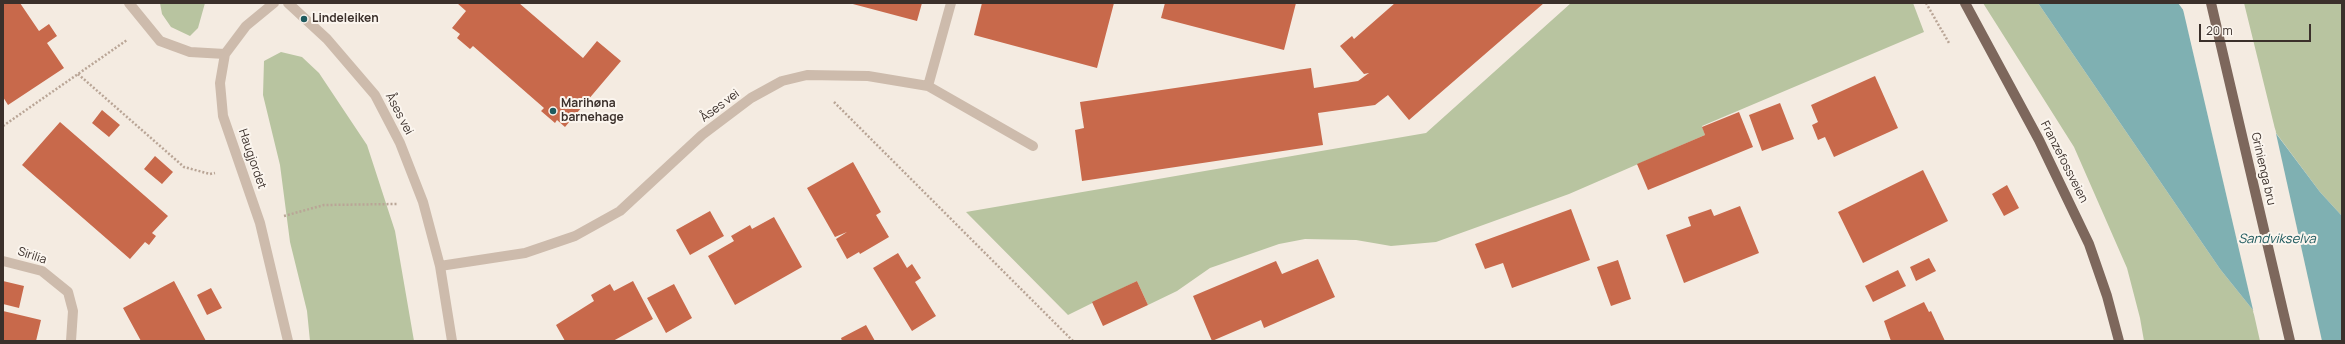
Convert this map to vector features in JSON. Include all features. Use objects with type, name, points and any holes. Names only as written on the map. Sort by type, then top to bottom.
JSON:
[{"type":"main road","name":"Franzefossveien","points":[[1965,3],[2039,140],[2089,244],[2108,296],[2119,341]]},
{"type":"main road","name":"Grinienga bru","points":[[2211,3],[2290,341]]},
{"type":"street","points":[[129,3],[160,41],[190,52],[225,54]]},
{"type":"street","name":"Haugjordet","points":[[274,3],[246,26],[225,54],[220,83],[223,116],[260,223],[288,341]]},
{"type":"street","name":"Åses vei","points":[[288,3],[327,39],[375,95],[400,143],[423,202],[440,266],[452,341]]},
{"type":"street","points":[[928,86],[951,3]]},
{"type":"street","name":"Åses vei","points":[[440,266],[525,252],[575,236],[620,211],[702,135],[751,98],[782,81],[807,74],[868,76],[928,86],[1033,146]]},
{"type":"street","name":"Sirilia","points":[[3,261],[42,271],[68,292],[73,311],[71,341]]},
{"type":"path","points":[[1926,3],[1948,43]]},
{"type":"path","points":[[3,126],[148,26]]},
{"type":"path","points":[[78,74],[184,167],[210,174],[242,168]]},
{"type":"path","points":[[807,74],[1073,341]]},
{"type":"path","points":[[260,223],[324,205],[373,206],[423,202]]},
{"type":"green space","points":[[160,3],[205,3],[198,28],[190,36],[171,27],[162,14]]},
{"type":"green space","points":[[1571,3],[1913,3],[1924,32],[1702,126],[1705,135],[1569,194],[1436,242],[1391,246],[1356,240],[1305,239],[1279,244],[1210,268],[1177,291],[1148,305],[1137,281],[1068,315],[966,212],[1426,133]]},
{"type":"green space","points":[[1983,3],[2038,3],[2220,269],[2253,310],[2260,341],[2144,341],[2140,318],[2127,268],[2074,147]]},
{"type":"green space","points":[[2244,3],[2342,3],[2342,216],[2320,192],[2276,133]]},
{"type":"green space","points":[[281,52],[302,57],[319,73],[367,145],[395,231],[414,341],[310,341],[307,311],[290,242],[280,165],[263,95],[264,61]]},
{"type":"water","name":"Sandvikselva","points":[[2038,3],[2178,3],[2320,192],[2342,216],[2342,341],[2286,341],[2265,325],[2220,269]]},
{"type":"pier","points":[[2182,5],[2275,129],[2322,341],[2283,341],[2264,327],[2254,314]]},
{"type":"building","points":[[3,3],[20,3],[39,31],[49,24],[57,36],[47,43],[64,68],[8,105],[3,97]]},
{"type":"building","points":[[457,3],[519,3],[583,58],[597,41],[621,61],[565,127],[557,120],[555,123],[541,111],[544,108],[473,46],[470,49],[457,38],[460,34],[452,28],[466,11]]},
{"type":"building","points":[[849,3],[922,3],[917,21]]},
{"type":"building","points":[[982,3],[1114,3],[1097,68],[974,35]]},
{"type":"building","points":[[1165,3],[1296,3],[1284,50],[1161,18]]},
{"type":"building","points":[[1395,3],[1544,3],[1409,120],[1388,95],[1375,105],[1318,113],[1323,145],[1082,181],[1075,130],[1084,128],[1080,102],[1311,68],[1314,88],[1358,81],[1369,73],[1364,74],[1340,46],[1352,36],[1354,39]]},
{"type":"building","points":[[1875,76],[1898,128],[1834,157],[1825,137],[1818,140],[1812,125],[1818,122],[1811,105]]},
{"type":"building","points":[[1780,103],[1794,139],[1762,151],[1749,115]]},
{"type":"building","points":[[102,110],[120,125],[109,137],[92,123]]},
{"type":"building","points":[[1739,112],[1753,147],[1648,190],[1637,164],[1705,135],[1702,127]]},
{"type":"building","points":[[60,122],[168,216],[152,233],[156,236],[149,245],[145,242],[130,259],[22,165]]},
{"type":"building","points":[[155,156],[173,172],[162,184],[144,169]]},
{"type":"building","points":[[853,162],[881,212],[876,215],[889,237],[860,254],[859,252],[847,259],[836,239],[847,232],[835,237],[807,188]]},
{"type":"building","points":[[1923,170],[1948,221],[1863,263],[1838,212]]},
{"type":"building","points":[[2007,185],[2019,208],[2004,216],[1992,194]]},
{"type":"building","points":[[1740,206],[1759,253],[1684,283],[1666,235],[1691,226],[1688,217],[1711,209],[1714,216]]},
{"type":"building","points":[[1571,209],[1590,260],[1512,288],[1503,263],[1485,269],[1475,244]]},
{"type":"building","points":[[710,211],[724,236],[690,255],[676,230]]},
{"type":"building","points":[[774,217],[802,267],[735,305],[708,256],[734,241],[731,236],[750,225],[752,229]]},
{"type":"building","points":[[898,253],[907,268],[912,264],[921,278],[915,282],[936,316],[912,331],[873,268]]},
{"type":"building","points":[[1929,258],[1936,271],[1916,281],[1910,267]]},
{"type":"building","points":[[1318,259],[1335,297],[1264,328],[1261,320],[1212,341],[1193,296],[1276,261],[1282,274]]},
{"type":"building","points":[[1618,260],[1631,299],[1611,306],[1597,267]]},
{"type":"building","points":[[1898,270],[1906,286],[1873,302],[1865,286]]},
{"type":"building","points":[[3,281],[24,286],[19,308],[3,304]]},
{"type":"building","points":[[174,281],[206,341],[141,341],[123,308]]},
{"type":"building","points":[[633,281],[653,319],[613,341],[565,341],[556,325],[594,301],[591,295],[610,284],[614,291]]},
{"type":"building","points":[[1137,281],[1148,305],[1103,326],[1092,302]]},
{"type":"building","points":[[674,284],[692,318],[666,333],[647,298]]},
{"type":"building","points":[[211,288],[222,308],[207,315],[197,295]]},
{"type":"building","points":[[1924,302],[1929,312],[1931,311],[1945,341],[1891,341],[1884,321]]},
{"type":"building","points":[[3,311],[41,320],[36,341],[3,341]]},
{"type":"building","points":[[866,325],[875,341],[842,341],[841,338]]},
{"type":"place","name":"Lindeleiken","points":[[304,19]]},
{"type":"place","name":"Marihøna barnehage","points":[[553,111]]}]
